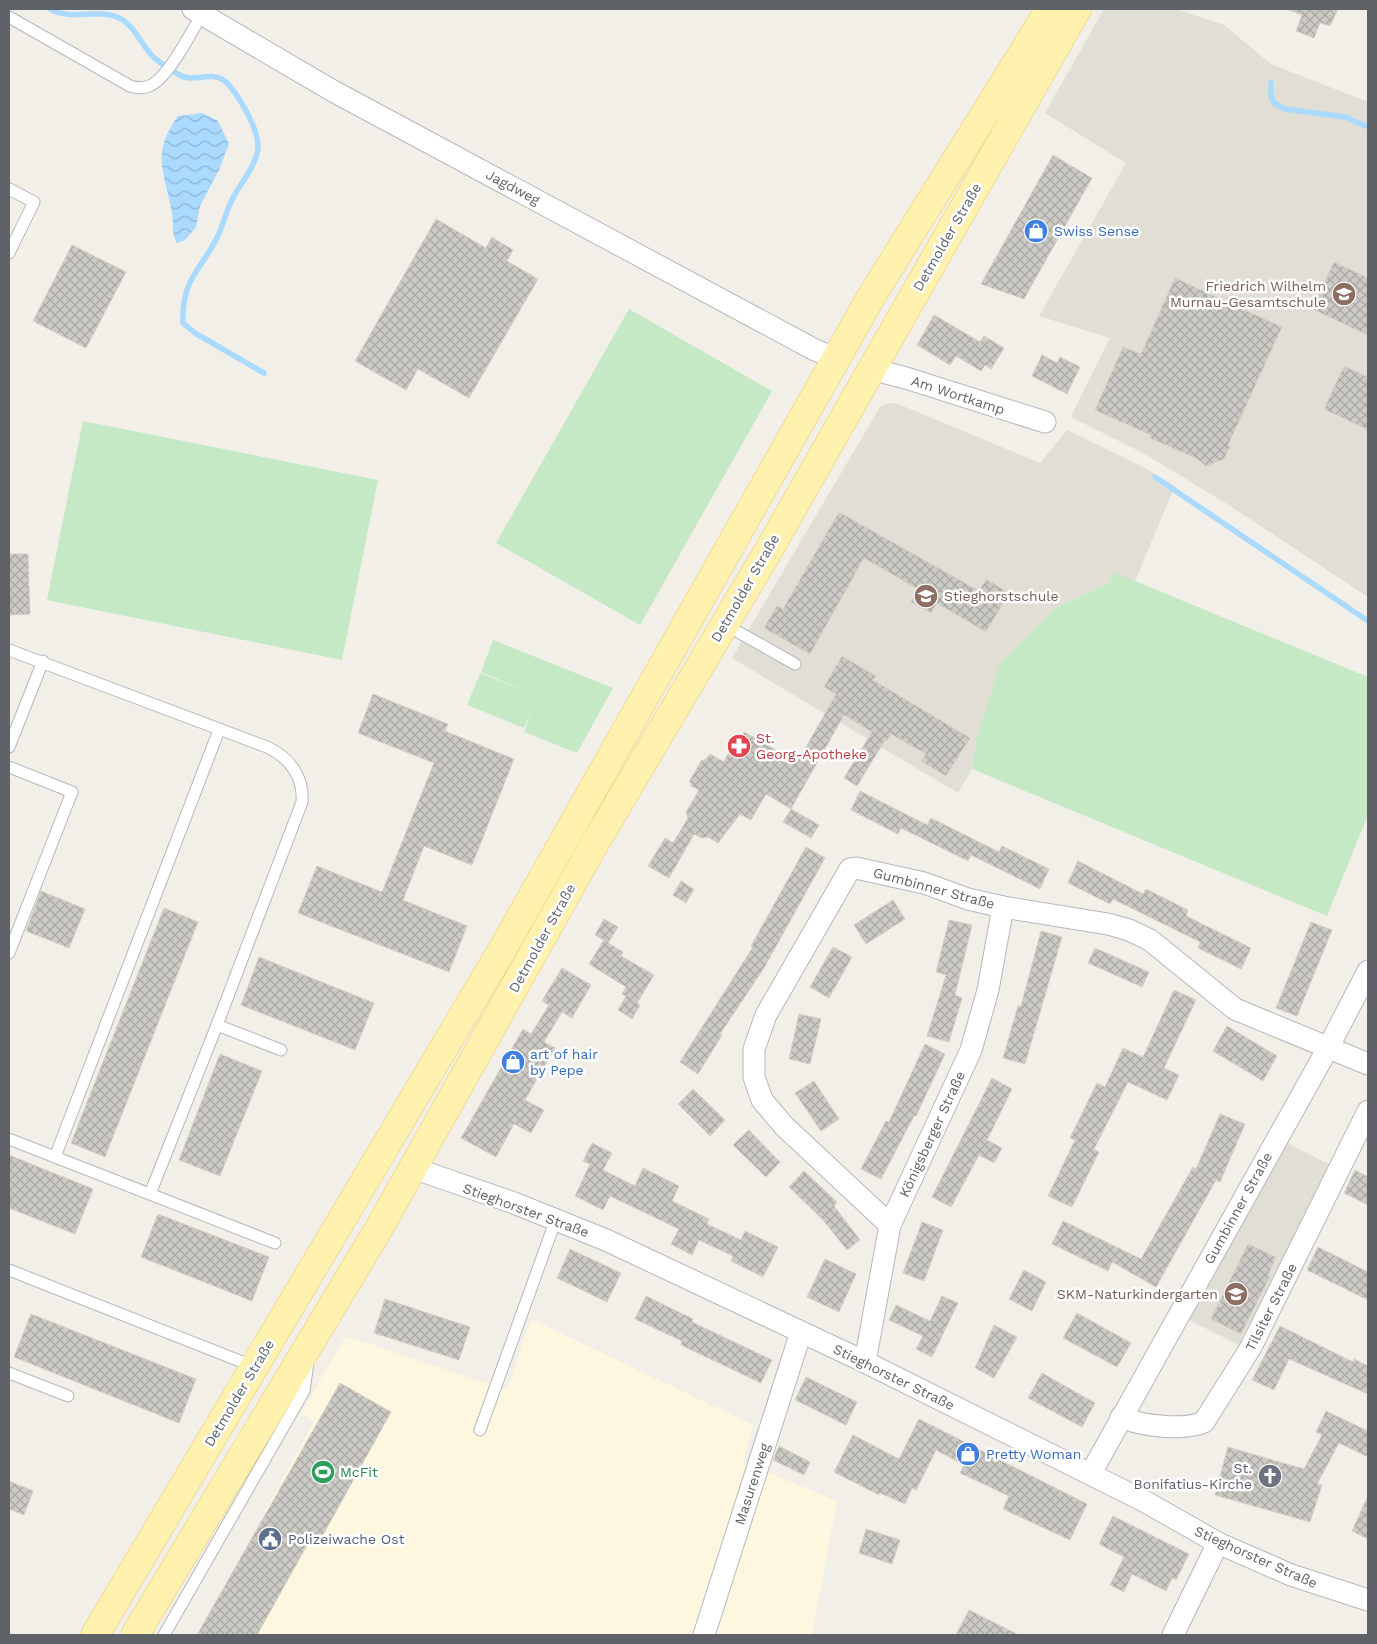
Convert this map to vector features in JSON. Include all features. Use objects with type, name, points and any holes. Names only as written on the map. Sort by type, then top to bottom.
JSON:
[{"type":"main road","name":"Detmolder Straße","points":[[95,1635],[502,950],[836,358],[1050,9]]},
{"type":"main road","name":"Detmolder Straße","points":[[135,1635],[413,1168],[595,843],[724,624],[1077,9]]},
{"type":"main road","points":[[836,358],[871,369]]},
{"type":"main road","points":[[384,1151],[413,1168]]},
{"type":"main road","points":[[254,1367],[284,1385]]},
{"type":"street","name":"Jagdweg","points":[[197,11],[334,91],[815,350],[836,358]]},
{"type":"street","name":"Am Wortkamp","points":[[871,369],[906,378],[1045,422]]},
{"type":"street","name":"Gumbinner Straße","points":[[890,1225],[784,1126],[762,1100],[754,1077],[754,1049],[766,1015],[850,869],[856,868],[924,883],[968,899],[1003,907],[1108,924],[1128,930],[1150,940],[1236,1009],[1328,1048]]},
{"type":"street","name":"Königsberger Straße","points":[[865,1362],[890,1225],[971,1050],[988,990],[1003,907]]},
{"type":"street","name":"Gumbinner Straße","points":[[1091,1473],[1328,1048],[1368,971]]},
{"type":"street","points":[[1328,1048],[1350,1055],[1368,1064]]},
{"type":"street","name":"Tilsiter Straße","points":[[1121,1417],[1134,1424],[1185,1427],[1204,1422],[1251,1347],[1368,1111]]},
{"type":"street","name":"Stieghorster Straße","points":[[413,1168],[556,1219],[606,1240],[865,1362],[1091,1473],[1156,1507],[1218,1543],[1291,1574],[1368,1600]]},
{"type":"street","name":"Masurenweg","points":[[704,1635],[801,1332]]},
{"type":"street","points":[[1174,1635],[1218,1543]]},
{"type":"lane","points":[[9,17],[130,86],[140,89],[151,86],[161,78],[177,54],[197,11]]},
{"type":"lane","points":[[9,189],[34,202],[9,253]]},
{"type":"lane","points":[[724,624],[794,664]]},
{"type":"lane","points":[[9,650],[42,661],[276,752],[294,769],[301,782],[303,791],[299,813],[150,1194]]},
{"type":"lane","points":[[9,747],[42,661]]},
{"type":"lane","points":[[55,1157],[219,730]]},
{"type":"lane","points":[[9,767],[72,792],[9,953]]},
{"type":"lane","points":[[217,1025],[281,1050]]},
{"type":"lane","points":[[9,1139],[274,1243]]},
{"type":"lane","points":[[480,1430],[556,1219]]},
{"type":"lane","points":[[9,1270],[254,1367]]},
{"type":"lane","points":[[164,1635],[304,1391],[311,1342]]},
{"type":"lane","points":[[9,1373],[68,1396]]},
{"type":"shaded area","points":[[1104,9],[1176,9],[1224,25],[1271,64],[1368,102],[1368,597],[1227,504],[1145,454],[1071,417],[1110,338],[1039,316],[1126,163],[1045,113]]},
{"type":"shaded area","name":"Stieghorstschule","points":[[889,403],[898,404],[1040,463],[1067,430],[1141,466],[1175,486],[1135,581],[1113,572],[1109,583],[1055,608],[976,740],[972,769],[958,793],[732,658],[880,407]]},
{"type":"shaded area","points":[[1285,1142],[1332,1166],[1243,1347],[1187,1319]]},
{"type":"shaded area","points":[[531,1319],[753,1425],[743,1462],[837,1501],[812,1635],[236,1635],[296,1529],[265,1511],[314,1422],[301,1413],[346,1336],[507,1390]]},
{"type":"green space","points":[[629,309],[772,391],[640,625],[496,543]]},
{"type":"green space","points":[[83,421],[378,480],[342,660],[47,600]]},
{"type":"green space","points":[[1113,572],[1368,677],[1368,815],[1327,916],[972,769],[976,740],[1000,663],[1055,608],[1109,583]]},
{"type":"green space","points":[[493,640],[613,688],[577,753],[524,732],[531,712],[524,728],[467,705],[480,673],[537,696],[481,672]]},
{"type":"water","points":[[202,113],[218,121],[229,144],[219,170],[200,206],[196,227],[185,240],[177,243],[174,236],[172,213],[163,175],[162,153],[164,142],[178,116]]},
{"type":"building","points":[[1287,9],[1338,9],[1330,26],[1320,23],[1314,38],[1296,31],[1302,15]]},
{"type":"building","name":"Swiss Sense","points":[[1053,155],[1092,178],[1024,299],[981,284]]},
{"type":"building","points":[[436,219],[486,248],[492,237],[513,250],[507,261],[538,279],[469,398],[418,369],[406,390],[355,361]]},
{"type":"building","points":[[72,245],[126,272],[86,348],[33,321]]},
{"type":"building","name":"Friedrich Wilhelm Murnau-Gesamtschule","points":[[1334,262],[1368,278],[1368,335],[1312,309]]},
{"type":"building","points":[[1175,278],[1282,327],[1228,445],[1230,446],[1224,459],[1206,466],[1196,458],[1150,438],[1151,435],[1095,410],[1123,347],[1141,354]]},
{"type":"building","points":[[934,315],[980,342],[984,336],[1004,348],[991,369],[985,365],[981,371],[956,356],[950,365],[917,345]]},
{"type":"building","points":[[1042,355],[1057,363],[1060,357],[1080,367],[1067,394],[1032,376]]},
{"type":"building","points":[[1344,366],[1368,377],[1368,430],[1324,409]]},
{"type":"building","points":[[839,512],[979,591],[986,579],[1009,593],[986,632],[937,603],[931,613],[911,602],[918,589],[864,558],[810,654],[764,628],[777,606],[783,609]]},
{"type":"building","points":[[9,554],[28,554],[30,614],[9,615]]},
{"type":"building","points":[[842,656],[876,676],[873,680],[970,738],[946,776],[921,761],[926,754],[891,734],[887,741],[885,740],[857,786],[844,778],[872,732],[844,715],[791,809],[766,794],[751,820],[740,814],[718,843],[708,837],[702,838],[694,834],[669,878],[648,866],[665,838],[673,843],[688,818],[686,812],[699,790],[691,786],[692,784],[689,782],[701,761],[710,754],[724,762],[735,740],[741,738],[744,732],[755,738],[761,737],[766,740],[769,746],[797,763],[836,694],[824,687]]},
{"type":"building","points":[[373,694],[448,724],[445,731],[514,759],[472,865],[424,846],[403,900],[467,926],[449,972],[298,913],[317,866],[382,892],[434,763],[358,733]]},
{"type":"building","points":[[860,791],[927,825],[931,818],[999,852],[1002,846],[1049,869],[1040,889],[971,855],[968,861],[901,828],[898,834],[851,810]]},
{"type":"building","points":[[791,809],[819,825],[811,838],[783,822]]},
{"type":"building","points":[[806,847],[825,858],[764,968],[720,1034],[722,1035],[698,1074],[680,1062],[753,947],[751,946]]},
{"type":"building","points":[[1078,861],[1143,894],[1146,889],[1188,910],[1186,916],[1251,948],[1241,969],[1198,948],[1200,942],[1113,899],[1110,904],[1068,883]]},
{"type":"building","points":[[681,881],[694,889],[686,903],[673,895]]},
{"type":"building","points":[[41,891],[85,909],[69,948],[26,931]]},
{"type":"building","points":[[893,900],[905,919],[866,944],[854,925]]},
{"type":"building","points":[[164,908],[198,922],[105,1157],[71,1143]]},
{"type":"building","points":[[604,919],[618,927],[608,943],[623,952],[621,956],[654,975],[637,1003],[640,1005],[632,1019],[618,1010],[626,996],[622,994],[626,987],[589,964],[604,940],[595,935]]},
{"type":"building","points":[[949,920],[972,925],[955,995],[962,998],[949,1042],[927,1036],[946,975],[936,972]]},
{"type":"building","points":[[1311,922],[1332,930],[1297,1016],[1276,1008]]},
{"type":"building","points":[[1041,931],[1062,937],[1025,1064],[1003,1058],[1018,1006],[1021,1006]]},
{"type":"building","points":[[833,947],[852,957],[829,998],[810,987]]},
{"type":"building","points":[[1095,948],[1149,972],[1142,987],[1088,963]]},
{"type":"building","points":[[259,957],[374,1003],[355,1050],[241,1005]]},
{"type":"building","points":[[562,968],[591,985],[572,1018],[562,1012],[544,1042],[555,1048],[525,1100],[544,1110],[531,1133],[514,1124],[496,1157],[461,1138],[523,1029],[531,1034],[549,1005],[542,1001]]},
{"type":"building","points":[[1174,990],[1196,1000],[1164,1068],[1179,1075],[1167,1100],[1128,1082],[1094,1149],[1099,1152],[1072,1207],[1048,1196],[1075,1140],[1070,1138],[1097,1083],[1105,1087],[1123,1048],[1143,1057]]},
{"type":"building","points":[[799,1014],[821,1019],[810,1064],[789,1059]]},
{"type":"building","points":[[1227,1026],[1277,1056],[1263,1081],[1213,1051]]},
{"type":"building","points":[[925,1044],[945,1054],[916,1116],[914,1116],[881,1179],[861,1169],[886,1121],[889,1122]]},
{"type":"building","points":[[220,1054],[262,1071],[220,1176],[179,1160]]},
{"type":"building","points":[[992,1078],[1012,1089],[987,1140],[1002,1148],[994,1163],[979,1155],[951,1207],[932,1197]]},
{"type":"building","points":[[814,1081],[839,1119],[821,1131],[795,1093]]},
{"type":"building","points":[[693,1089],[725,1120],[710,1136],[678,1104]]},
{"type":"building","points":[[1220,1114],[1245,1124],[1220,1182],[1216,1180],[1156,1287],[1112,1262],[1108,1271],[1052,1244],[1063,1221],[1141,1259],[1193,1167],[1196,1169]]},
{"type":"building","points":[[749,1130],[780,1162],[766,1177],[733,1145]]},
{"type":"building","points":[[592,1143],[612,1153],[603,1170],[635,1186],[643,1168],[679,1186],[672,1201],[709,1219],[707,1224],[741,1240],[745,1231],[778,1247],[763,1277],[731,1261],[733,1256],[699,1240],[692,1255],[671,1244],[679,1229],[610,1196],[603,1210],[575,1196],[590,1164],[583,1161]]},
{"type":"building","points":[[9,1155],[93,1189],[75,1234],[9,1208]]},
{"type":"building","points":[[1355,1170],[1368,1177],[1368,1205],[1344,1193]]},
{"type":"building","points":[[804,1171],[837,1202],[834,1206],[860,1240],[847,1250],[823,1220],[789,1187]]},
{"type":"building","points":[[158,1214],[269,1257],[252,1301],[141,1257]]},
{"type":"building","points":[[922,1222],[943,1230],[924,1281],[903,1273]]},
{"type":"building","points":[[1248,1244],[1276,1257],[1268,1275],[1270,1276],[1241,1334],[1211,1319]]},
{"type":"building","points":[[1318,1247],[1368,1272],[1368,1300],[1307,1270]]},
{"type":"building","points":[[570,1249],[621,1273],[607,1302],[557,1278]]},
{"type":"building","points":[[825,1259],[856,1274],[839,1312],[807,1297]]},
{"type":"building","points":[[1024,1270],[1046,1282],[1032,1311],[1009,1299]]},
{"type":"building","points":[[646,1296],[693,1319],[692,1322],[772,1360],[761,1383],[681,1345],[682,1341],[635,1319]]},
{"type":"building","points":[[942,1296],[958,1303],[932,1357],[916,1349],[923,1336],[889,1320],[896,1305],[930,1321]]},
{"type":"building","points":[[385,1299],[470,1327],[459,1360],[374,1333]]},
{"type":"building","points":[[1077,1313],[1131,1343],[1117,1367],[1063,1338]]},
{"type":"building","points":[[31,1314],[196,1379],[179,1423],[14,1357]]},
{"type":"building","points":[[994,1325],[1017,1337],[994,1378],[975,1368]]},
{"type":"building","points":[[1280,1326],[1353,1362],[1354,1359],[1368,1366],[1368,1394],[1289,1359],[1274,1390],[1252,1380]]},
{"type":"building","points":[[1042,1373],[1095,1403],[1082,1427],[1028,1398]]},
{"type":"building","points":[[806,1377],[857,1402],[846,1425],[795,1400]]},
{"type":"building","points":[[340,1383],[391,1412],[319,1542],[311,1538],[257,1635],[197,1635]]},
{"type":"building","name":"St. Bonifatius-Kirche","points":[[1326,1411],[1368,1431],[1368,1457],[1339,1443],[1317,1484],[1322,1485],[1310,1522],[1215,1495],[1228,1447],[1304,1469],[1322,1435],[1316,1432]]},
{"type":"building","points":[[919,1419],[1087,1504],[1070,1540],[1003,1509],[1009,1496],[960,1473],[964,1465],[936,1450],[916,1490],[912,1488],[905,1504],[880,1493],[879,1495],[834,1472],[853,1435],[899,1459]]},
{"type":"building","points":[[779,1446],[810,1462],[804,1475],[773,1460]]},
{"type":"building","points":[[9,1481],[33,1491],[24,1515],[9,1509]]},
{"type":"building","points":[[1368,1496],[1368,1539],[1352,1531]]},
{"type":"building","points":[[1113,1516],[1189,1554],[1176,1580],[1172,1578],[1166,1591],[1132,1574],[1124,1592],[1110,1585],[1124,1557],[1099,1544]]},
{"type":"building","points":[[866,1529],[900,1540],[892,1564],[859,1553]]},
{"type":"building","points":[[969,1610],[1019,1635],[956,1635]]},
{"type":"waterway","points":[[50,9],[59,13],[77,15],[106,14],[115,16],[128,24],[152,56],[168,68],[186,77],[217,77],[222,79],[231,87],[241,103],[255,130],[258,146],[257,152],[253,165],[232,200],[214,244],[190,283],[183,307],[183,323],[195,333],[264,373]]},
{"type":"waterway","points":[[1271,83],[1271,96],[1274,103],[1285,109],[1345,117],[1368,127]]},
{"type":"waterway","points":[[1155,477],[1368,621]]},
{"type":"place","name":"Swiss Sense","points":[[1036,231]]},
{"type":"place","name":"Friedrich Wilhelm Murnau-Gesamtschule","points":[[1344,294]]},
{"type":"place","name":"Stieghorstschule","points":[[926,596]]},
{"type":"place","name":"St. Georg-Apotheke","points":[[739,746]]},
{"type":"place","name":"art of hair by Pepe","points":[[513,1062]]},
{"type":"place","name":"SKM-Naturkindergarten","points":[[1236,1294]]},
{"type":"place","name":"Pretty Woman","points":[[968,1454]]},
{"type":"place","name":"McFit","points":[[323,1472]]},
{"type":"place","name":"St. Bonifatius-Kirche","points":[[1270,1476]]},
{"type":"place","name":"Polizeiwache Ost","points":[[270,1539]]}]
